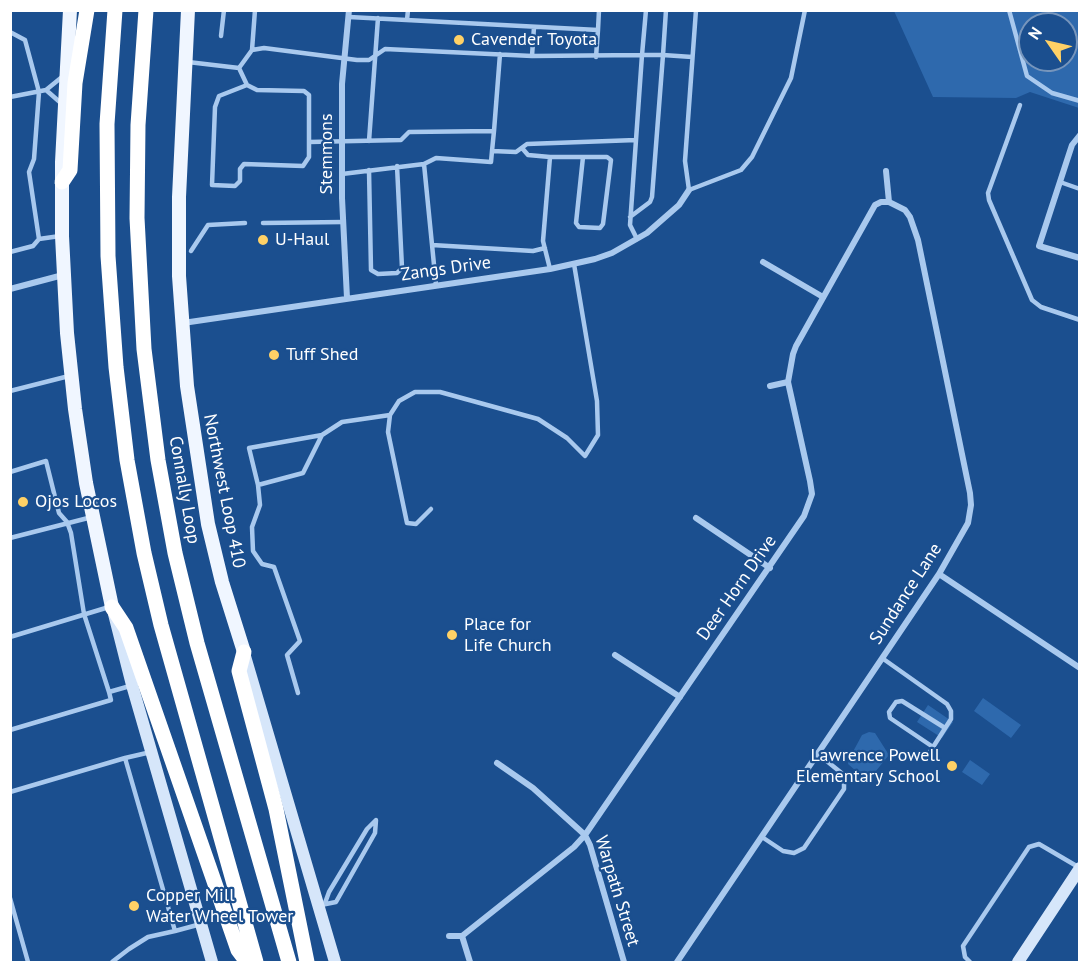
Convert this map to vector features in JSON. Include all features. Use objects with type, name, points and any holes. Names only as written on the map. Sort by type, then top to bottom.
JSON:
[{"type":"highway","points":[[62,182],[70,170],[75,83],[87,10]]},
{"type":"highway","points":[[115,10],[108,106],[106,200],[111,321],[125,442],[144,553],[161,625],[256,963]]},
{"type":"highway","name":"Connally Loop","points":[[146,10],[138,125],[137,218],[144,348],[158,460],[175,553],[197,644],[289,963]]},
{"type":"highway","points":[[112,607],[126,628],[238,950],[247,963]]},
{"type":"highway","points":[[244,652],[239,671],[272,790],[306,963]]},
{"type":"main road","points":[[70,10],[63,105],[62,236],[63,275],[77,428],[92,517],[112,607],[132,685],[212,963]]},
{"type":"main road","name":"Northwest Loop 410","points":[[188,10],[179,179],[179,276],[186,386],[208,524],[222,582],[322,904],[335,963]]},
{"type":"main road","points":[[1018,963],[1080,868]]},
{"type":"street","name":"Stemmons","points":[[347,298],[342,142],[344,59],[349,14]]},
{"type":"street","points":[[1078,136],[1072,145],[1040,246],[1080,258]]},
{"type":"street","points":[[886,171],[889,202]]},
{"type":"street","name":"Zangs Drive","points":[[182,323],[574,264],[612,253],[637,239],[679,206],[689,190]]},
{"type":"street","name":"Deer Horn Drive","points":[[462,936],[574,847],[585,835],[804,516],[812,494],[788,382],[796,346],[875,206],[881,202],[889,202]]},
{"type":"street","name":"Sundance Lane","points":[[677,963],[939,574],[968,523],[970,493],[918,240],[910,217],[905,210],[889,202]]},
{"type":"street","points":[[763,262],[823,297]]},
{"type":"street","points":[[10,289],[63,275]]},
{"type":"street","points":[[770,386],[788,382]]},
{"type":"street","points":[[696,518],[770,568]]},
{"type":"street","points":[[939,574],[1080,668]]},
{"type":"street","points":[[615,655],[680,697]]},
{"type":"street","name":"Warpath Street","points":[[497,763],[533,788],[585,835],[590,845],[624,963]]},
{"type":"street","points":[[449,936],[462,936],[470,963]]},
{"type":"lane","points":[[221,36],[224,10]]},
{"type":"lane","points":[[239,68],[252,50],[255,10]]},
{"type":"lane","points":[[407,20],[408,10]]},
{"type":"lane","points":[[596,57],[600,10]]},
{"type":"lane","points":[[637,239],[630,225],[630,218],[646,10]]},
{"type":"lane","points":[[630,218],[650,202],[652,197],[666,10]]},
{"type":"lane","points":[[696,10],[685,161],[689,190],[741,170],[752,157],[791,78],[806,10]]},
{"type":"lane","points":[[1009,10],[1027,76],[1052,93],[1080,101]]},
{"type":"lane","points":[[349,14],[407,20],[598,30]]},
{"type":"lane","points":[[369,141],[378,18]]},
{"type":"lane","points":[[532,56],[534,27]]},
{"type":"lane","points":[[10,32],[26,40],[39,92],[34,159],[29,172],[39,239]]},
{"type":"lane","points":[[252,50],[264,48],[344,59],[369,60],[385,49],[532,56],[663,55],[692,57]]},
{"type":"lane","points":[[342,174],[424,164],[436,158],[491,162],[500,54]]},
{"type":"lane","points":[[185,62],[239,68]]},
{"type":"lane","points":[[239,68],[247,85],[257,90],[304,91],[309,95],[309,157],[303,166],[244,164],[240,169],[240,181],[235,186],[212,185],[215,107],[219,96],[247,85]]},
{"type":"lane","points":[[10,97],[46,90],[65,75]]},
{"type":"lane","points":[[46,90],[63,105]]},
{"type":"lane","points":[[1020,105],[988,193],[1032,300],[1041,307],[1080,320]]},
{"type":"lane","points":[[309,142],[401,140],[409,132],[494,131]]},
{"type":"lane","points":[[492,151],[516,152],[527,144],[636,140]]},
{"type":"lane","points":[[522,148],[528,155],[607,157],[611,160],[603,224],[600,228],[579,227],[576,223],[583,158]]},
{"type":"lane","points":[[550,157],[543,241],[550,269]]},
{"type":"lane","points":[[424,164],[436,285]]},
{"type":"lane","points":[[369,170],[371,270],[378,274],[396,273],[402,268],[397,166]]},
{"type":"lane","points":[[1060,182],[1080,189]]},
{"type":"lane","points":[[263,223],[343,222]]},
{"type":"lane","points":[[191,251],[208,225],[245,223]]},
{"type":"lane","points":[[10,252],[33,246],[39,239],[62,236]]},
{"type":"lane","points":[[432,245],[533,251],[545,248]]},
{"type":"lane","points":[[431,509],[416,524],[407,523],[388,432],[390,415],[399,401],[415,392],[440,392],[498,406],[538,419],[567,438],[585,456],[598,435],[597,401],[574,264]]},
{"type":"lane","points":[[10,391],[71,375]]},
{"type":"lane","points":[[298,693],[287,655],[300,641],[274,567],[262,564],[253,551],[252,527],[260,505],[258,485],[249,448],[322,435],[342,422],[390,415]]},
{"type":"lane","points":[[258,485],[303,473],[322,435]]},
{"type":"lane","points":[[10,472],[46,461],[59,513],[67,522],[71,533],[84,614],[111,700],[10,730]]},
{"type":"lane","points":[[10,538],[92,517]]},
{"type":"lane","points":[[10,637],[112,607]]},
{"type":"lane","points":[[882,658],[947,704],[951,711],[951,719],[928,755]]},
{"type":"lane","points":[[109,692],[132,685]]},
{"type":"lane","points":[[933,747],[890,718],[888,712],[896,702],[902,701],[945,728]]},
{"type":"lane","points":[[10,792],[151,752]]},
{"type":"lane","points":[[762,837],[783,850],[794,853],[804,848],[844,789],[844,775],[818,754]]},
{"type":"lane","points":[[125,758],[175,931]]},
{"type":"lane","points":[[376,820],[375,833],[336,902],[322,904],[367,829],[376,820]]},
{"type":"lane","points":[[970,963],[965,957],[963,946],[1029,847],[1039,844],[1080,868]]},
{"type":"lane","points":[[10,898],[28,963]]},
{"type":"lane","points":[[112,963],[148,937],[201,924]]},
{"type":"shaded area","points":[[894,11],[1079,11],[1079,108],[1030,92],[1016,98],[933,97]]},
{"type":"shaded area","points":[[983,698],[1021,725],[1011,738],[974,711]]},
{"type":"shaded area","points":[[928,705],[953,722],[942,738],[917,722]]},
{"type":"shaded area","points":[[869,732],[875,733],[889,755],[871,777],[867,778],[848,764],[862,735]]},
{"type":"shaded area","points":[[970,760],[990,774],[982,785],[962,772]]},
{"type":"place","name":"Cavender Toyota","points":[[459,40]]},
{"type":"place","name":"U-Haul","points":[[263,240]]},
{"type":"place","name":"Tuff Shed","points":[[274,355]]},
{"type":"place","name":"Ojos Locos","points":[[23,502]]},
{"type":"place","name":"Place for Life Church","points":[[452,635]]},
{"type":"place","name":"Lawrence Powell Elementary School","points":[[952,766]]},
{"type":"place","name":"Copper Mill Water Wheel Tower","points":[[134,906]]}]
